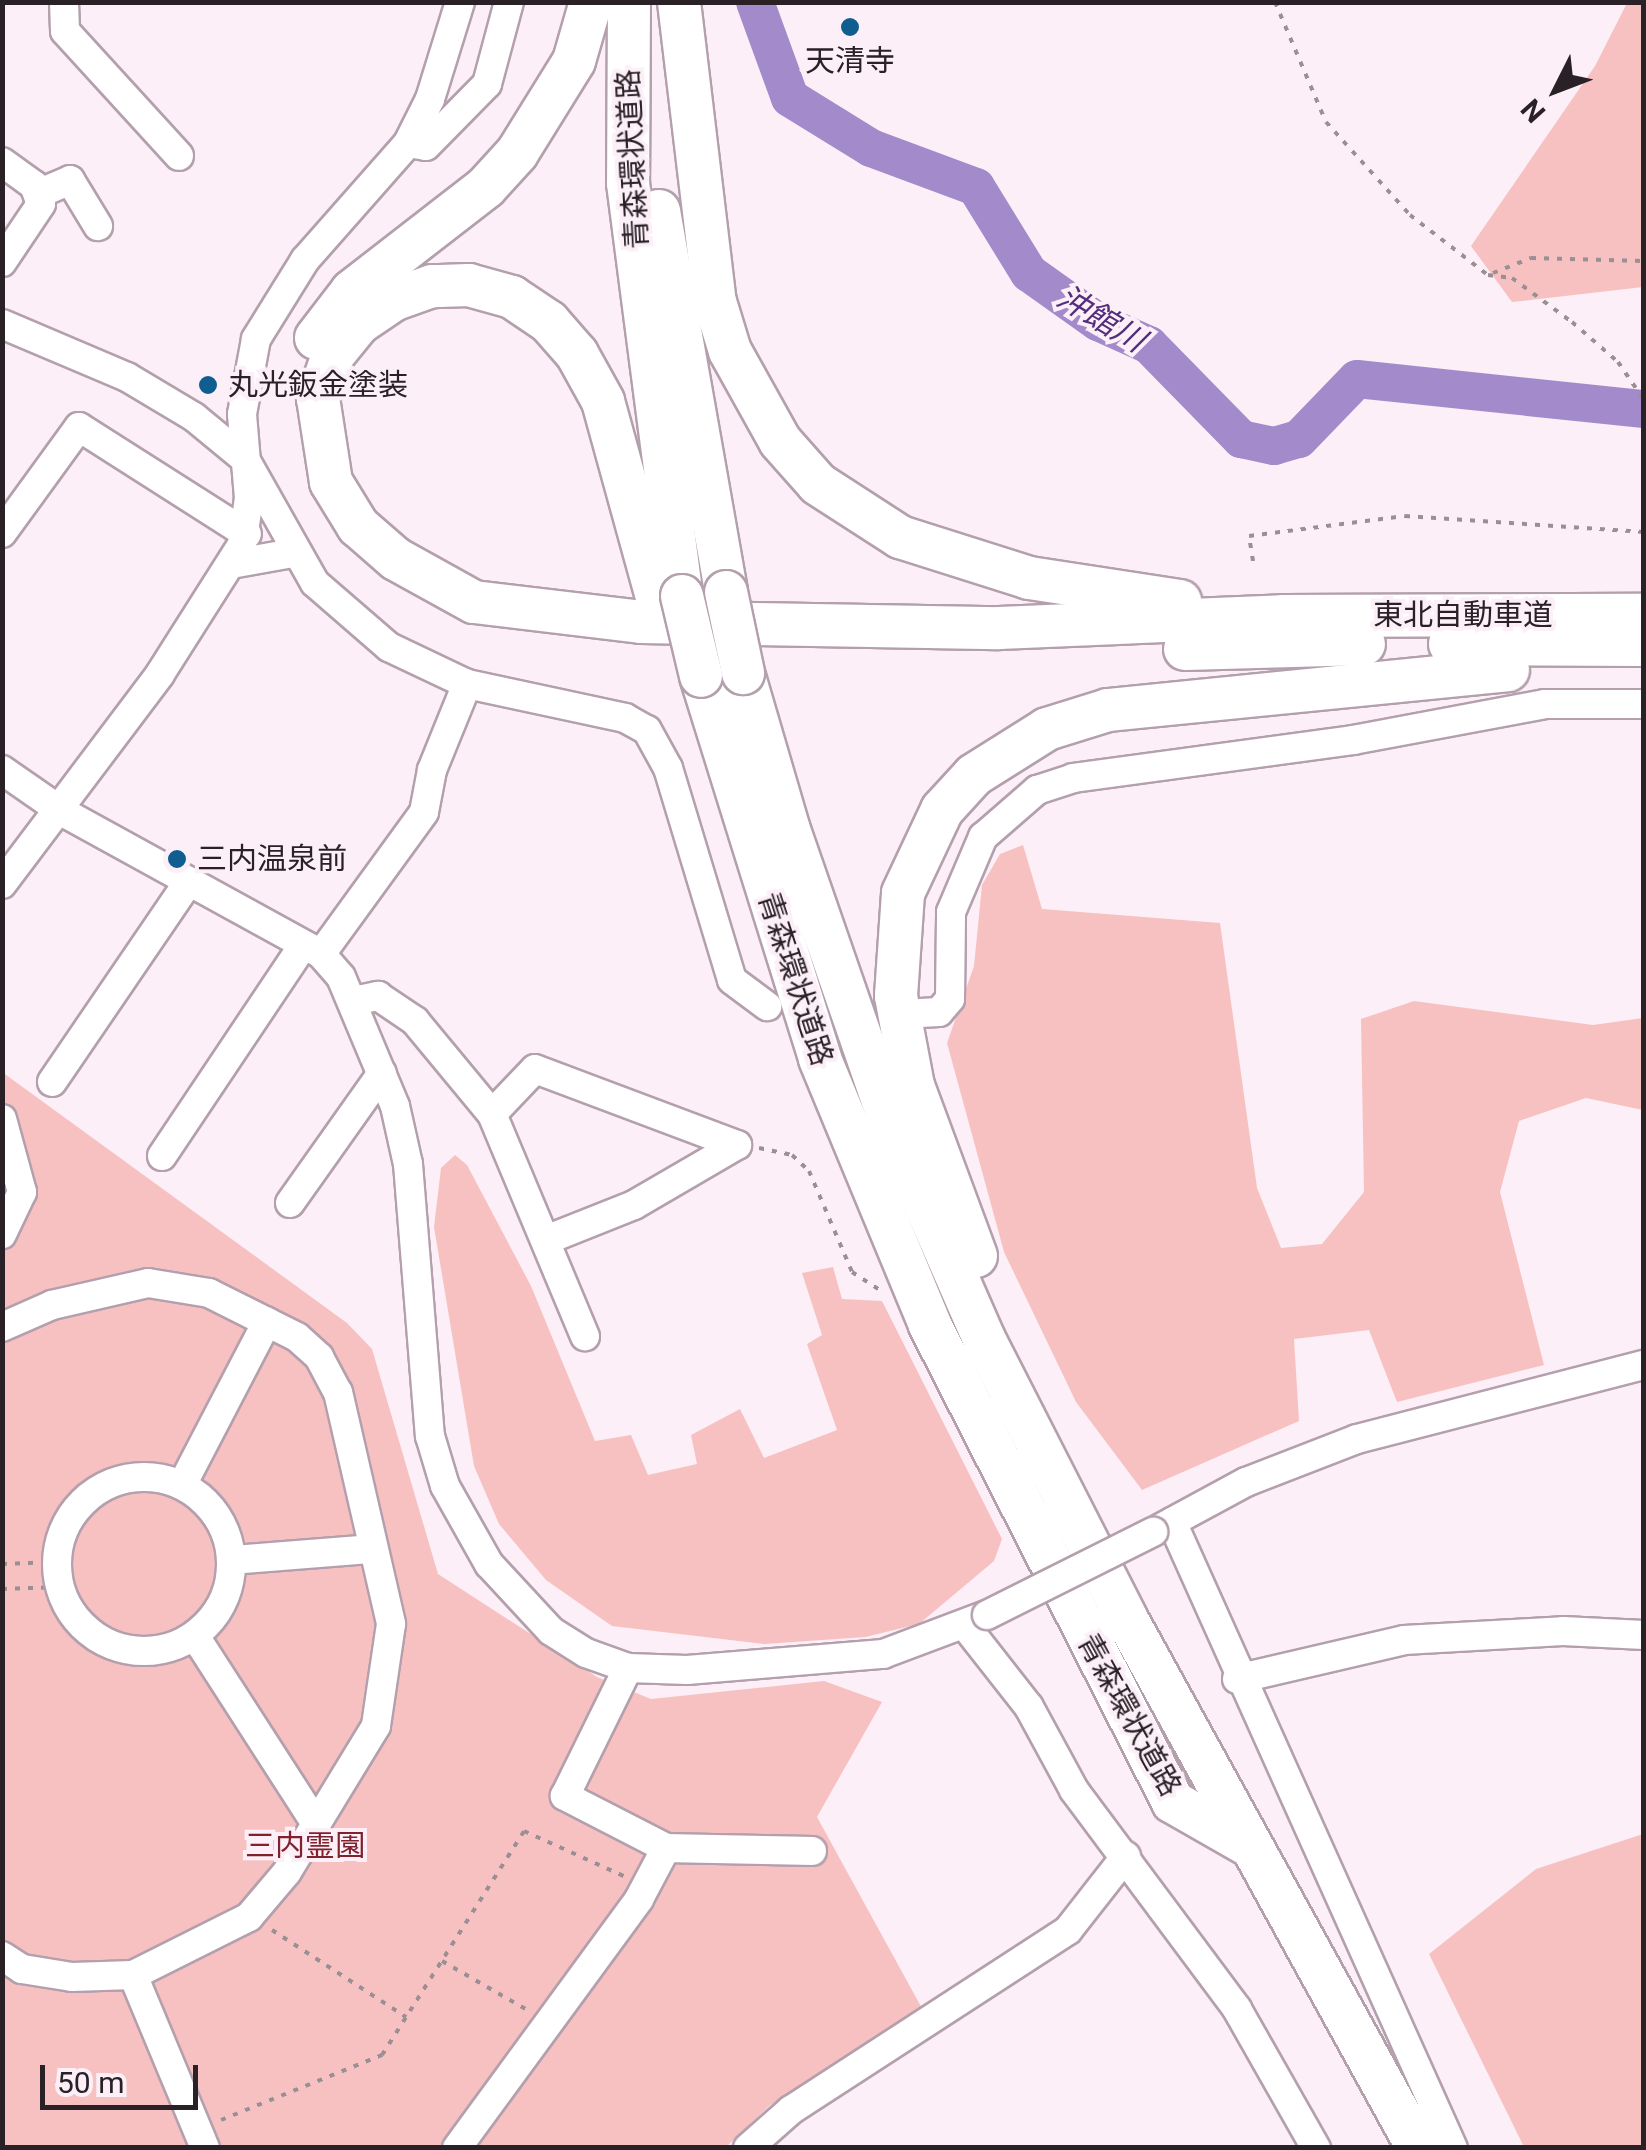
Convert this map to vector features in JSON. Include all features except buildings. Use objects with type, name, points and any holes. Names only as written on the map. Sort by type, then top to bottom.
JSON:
[{"type":"highway","points":[[591,2],[574,61],[517,153],[486,187],[352,291],[307,355],[296,423],[301,466],[328,517],[375,570],[443,609],[551,638],[993,655],[1283,631]]},
{"type":"highway","name":"青森環状道路","points":[[631,2],[656,188],[743,673],[788,827],[894,1132],[984,1339],[1408,2139]]},
{"type":"highway","name":"青森環状道路","points":[[631,2],[628,183],[670,598],[704,750],[747,834],[820,1059],[930,1325],[1173,1802],[1250,1846]]},
{"type":"highway","points":[[679,2],[715,302],[751,395],[818,484],[900,537],[976,564],[1283,631]]},
{"type":"highway","points":[[670,598],[602,401],[577,354],[549,322],[512,297],[470,286],[432,286],[394,300],[359,323],[333,356],[318,398],[331,482],[358,526],[396,560],[474,602],[641,622],[1283,631]]},
{"type":"highway","name":"東北自動車道","points":[[1283,631],[1644,615]]},
{"type":"highway","name":"東北自動車道","points":[[1283,631],[1644,646]]},
{"type":"highway","points":[[1065,1493],[913,1086],[896,996],[903,893],[942,810],[1009,750],[1048,729],[1108,710],[1377,679],[1644,660]]},
{"type":"street","points":[[64,2],[64,31],[179,156]]},
{"type":"street","points":[[2,884],[61,810],[231,564],[247,534],[245,376],[271,306],[408,143],[430,99],[460,2]]},
{"type":"street","points":[[408,143],[426,146],[487,84],[509,2]]},
{"type":"street","points":[[2,162],[40,193],[41,204],[2,262]]},
{"type":"street","points":[[40,193],[70,180],[98,226]]},
{"type":"street","points":[[2,324],[127,377],[194,417],[244,459],[293,552],[314,583],[362,626],[427,668],[467,684],[625,718],[647,730],[668,768],[732,980],[767,1006]]},
{"type":"street","points":[[2,532],[79,427],[247,534]]},
{"type":"street","points":[[231,564],[293,552]]},
{"type":"street","points":[[162,1156],[312,950],[424,812],[432,770],[467,684]]},
{"type":"street","points":[[920,1013],[939,1012],[950,999],[951,912],[982,837],[1037,790],[1073,778],[1353,740],[1545,704],[1644,704]]},
{"type":"street","points":[[2,770],[61,810],[312,950],[354,1001],[382,1072],[408,1164],[430,1436],[445,1486],[489,1564],[551,1630],[586,1653],[628,1668],[883,1654],[977,1621],[1246,1482],[1356,1439],[1644,1365]]},
{"type":"street","points":[[52,1082],[189,880]]},
{"type":"street","points":[[354,1001],[378,996],[415,1021],[492,1114],[585,1336]]},
{"type":"street","points":[[492,1114],[535,1070],[737,1145]]},
{"type":"street","points":[[290,1203],[382,1072]]},
{"type":"street","points":[[2,1119],[22,1192],[2,1234]]},
{"type":"street","points":[[546,1240],[634,1205],[737,1145]]},
{"type":"street","points":[[2,1327],[52,1305],[148,1283],[209,1294],[267,1322],[319,1356],[338,1392],[391,1624],[387,1680],[376,1726],[316,1824],[256,1909],[132,1975],[22,1970],[2,1956]]},
{"type":"street","points":[[182,1485],[267,1322]]},
{"type":"street","points":[[130,1478],[182,1485],[217,1516],[232,1560],[228,1589],[195,1636],[138,1652],[108,1645],[84,1628],[59,1575],[66,1523],[104,1486],[130,1478]]},
{"type":"street","points":[[1163,1527],[1453,2148]]},
{"type":"street","points":[[232,1560],[372,1550]]},
{"type":"street","points":[[977,1621],[1074,1790],[1237,2009],[1316,2148]]},
{"type":"street","points":[[1237,1679],[1404,1640],[1563,1631],[1644,1635]]},
{"type":"street","points":[[195,1636],[316,1824]]},
{"type":"street","points":[[628,1668],[565,1796],[666,1848],[812,1851]]},
{"type":"street","points":[[457,2148],[552,2023],[646,1886],[666,1848]]},
{"type":"street","points":[[748,2148],[790,2110],[1068,1930],[1126,1856]]},
{"type":"street","points":[[132,1975],[194,2140]]},
{"type":"path","points":[[1275,2],[1326,122],[1410,215],[1488,275],[1512,278],[1572,322],[1618,362],[1643,399]]},
{"type":"path","points":[[1488,275],[1531,258],[1644,260]]},
{"type":"path","points":[[1254,561],[1250,536],[1405,516],[1644,532]]},
{"type":"path","points":[[737,1145],[792,1155],[809,1171],[860,1283],[897,1292]]},
{"type":"path","points":[[2,1564],[59,1575]]},
{"type":"path","points":[[2,1589],[59,1575]]},
{"type":"path","points":[[194,2140],[382,2055],[524,1832],[646,1886]]},
{"type":"path","points":[[256,1909],[269,1928],[406,2017]]},
{"type":"path","points":[[442,1961],[552,2023]]},
{"type":"green space","points":[[1627,3],[1643,3],[1643,287],[1512,302],[1471,246],[1595,66]]},
{"type":"green space","points":[[1023,845],[1042,909],[1220,923],[1257,1188],[1281,1248],[1322,1244],[1364,1192],[1361,1019],[1414,1001],[1593,1025],[1643,1018],[1643,1110],[1586,1098],[1519,1121],[1500,1192],[1544,1365],[1397,1402],[1369,1330],[1294,1339],[1299,1421],[1142,1490],[1076,1402],[1004,1252],[947,1043],[974,966],[982,885],[1000,854]]},
{"type":"green space","name":"三内霊園","points":[[2,1072],[347,1323],[372,1349],[438,1574],[597,1677],[651,1699],[824,1681],[882,1702],[817,1817],[924,2012],[769,2106],[726,2147],[3,2147]]},
{"type":"green space","points":[[455,1155],[467,1165],[531,1286],[595,1441],[631,1435],[648,1475],[697,1464],[691,1435],[740,1409],[764,1458],[837,1430],[807,1344],[822,1335],[802,1273],[833,1267],[842,1299],[882,1301],[1002,1539],[994,1561],[919,1624],[865,1637],[765,1644],[612,1626],[546,1580],[499,1524],[474,1466],[434,1227],[441,1168]]},
{"type":"green space","points":[[1643,1834],[1643,2147],[1524,2147],[1429,1954],[1536,1869]]},
{"type":"waterway","name":"沖館川","points":[[755,2],[790,98],[871,148],[976,187],[1029,273],[1098,322],[1149,345],[1241,439],[1274,446],[1299,439],[1357,379],[1644,409]]},
{"type":"place","name":"天清寺","points":[[850,27]]},
{"type":"place","name":"丸光鈑金塗装","points":[[208,385]]},
{"type":"place","name":"三内温泉前","points":[[177,859]]}]
